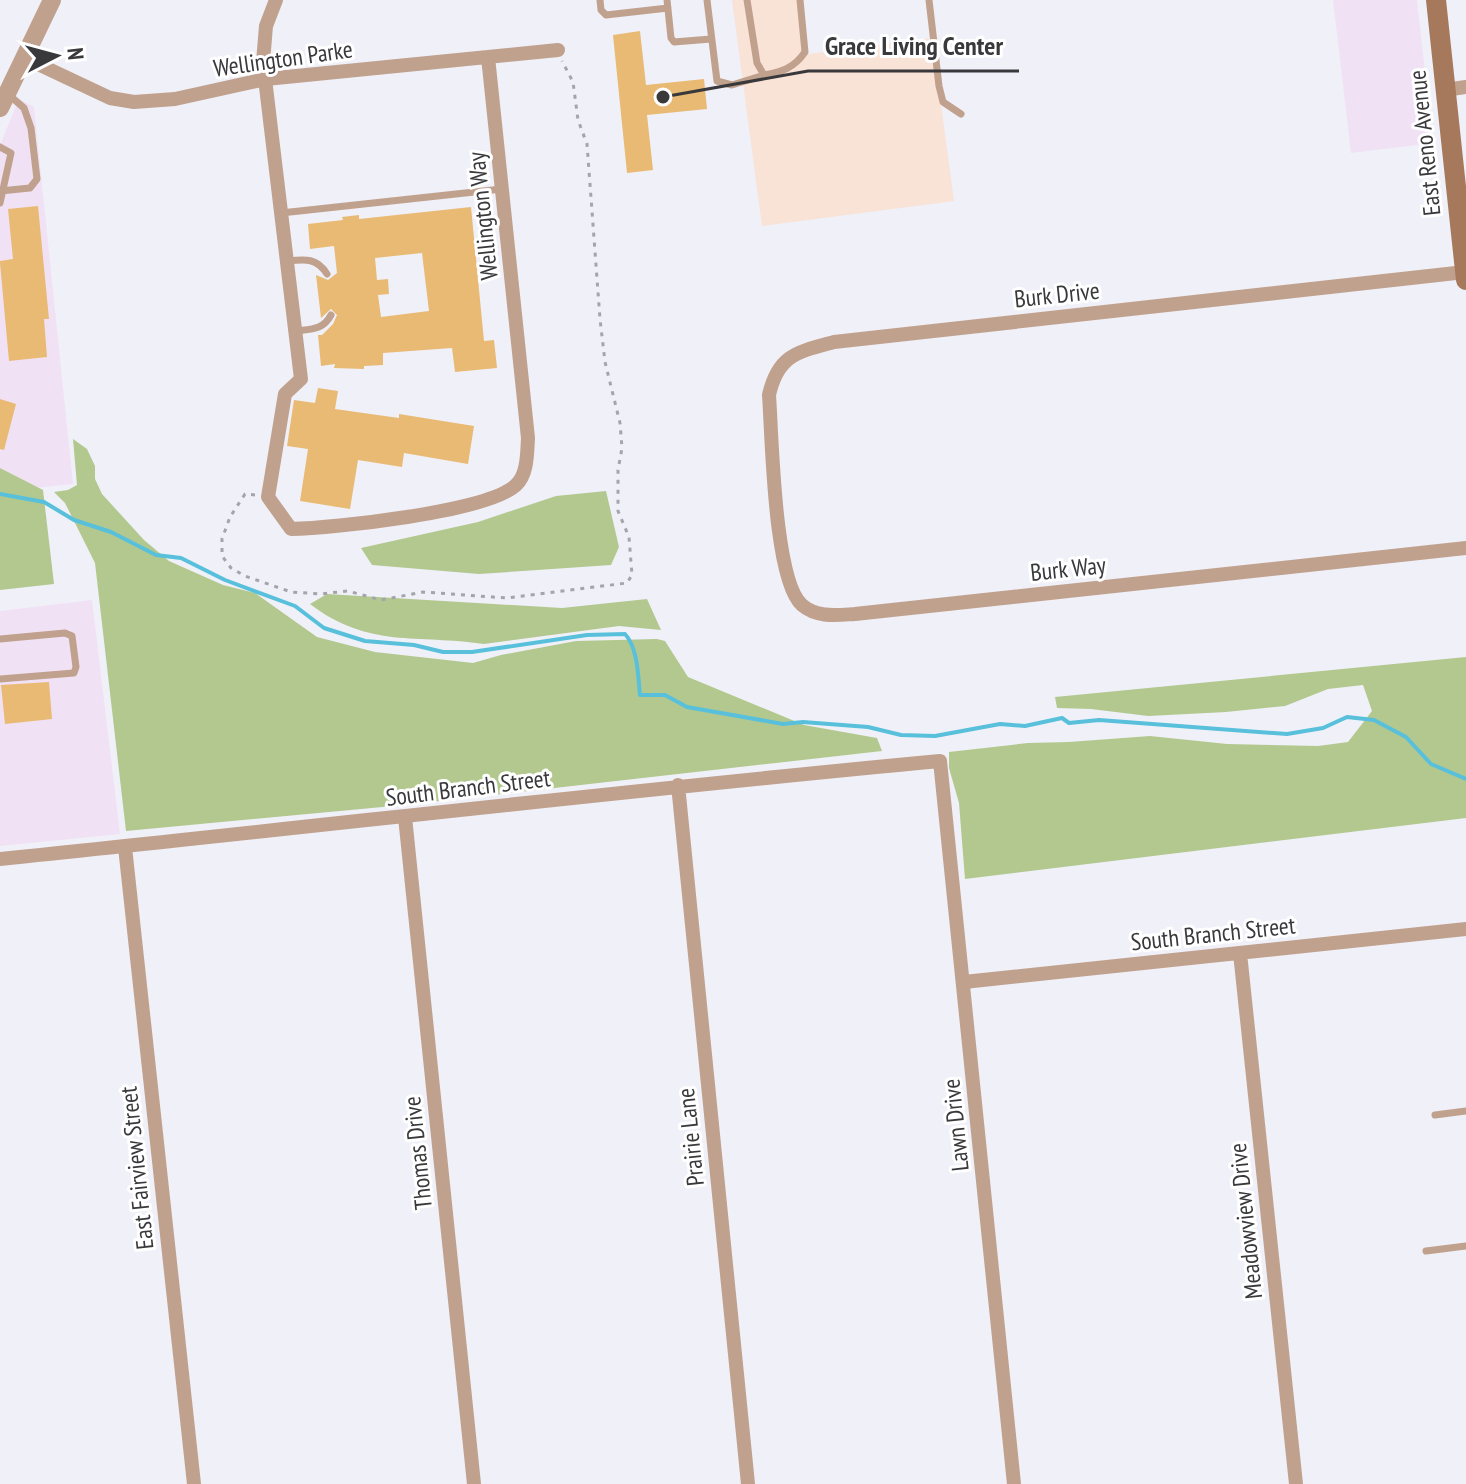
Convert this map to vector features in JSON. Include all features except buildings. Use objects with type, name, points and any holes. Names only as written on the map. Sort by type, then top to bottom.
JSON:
[{"type":"main road","name":"East Reno Avenue","points":[[1436,0],[1445,90],[1462,200],[1466,280]]},
{"type":"street","points":[[3,101],[52,0]]},
{"type":"street","points":[[268,497],[285,394],[301,379],[263,62],[266,26],[276,0]]},
{"type":"street","name":"Wellington Parke","points":[[23,57],[122,101],[175,99],[266,79],[558,50]]},
{"type":"street","name":"Wellington Way","points":[[268,497],[291,529],[323,528],[405,517],[499,496],[518,484],[527,460],[528,438],[488,57]]},
{"type":"street","points":[[1445,90],[1466,87]]},
{"type":"street","name":"Burk Drive","points":[[775,485],[769,395],[774,375],[789,359],[804,350],[834,342],[1465,258]]},
{"type":"street","name":"Burk Way","points":[[775,485],[788,584],[803,606],[831,616],[1466,548]]},
{"type":"street","name":"South Branch Street","points":[[0,859],[678,785],[940,761]]},
{"type":"street","name":"Lawn Drive","points":[[940,761],[1014,1484]]},
{"type":"street","name":"Prairie Lane","points":[[678,785],[748,1484]]},
{"type":"street","name":"Thomas Drive","points":[[405,817],[474,1484]]},
{"type":"street","name":"East Fairview Street","points":[[125,847],[194,1484]]},
{"type":"street","name":"South Branch Street","points":[[964,982],[1466,929]]},
{"type":"street","name":"Meadowview Drive","points":[[1240,953],[1296,1484]]},
{"type":"lane","points":[[600,0],[601,10],[606,15],[642,11],[667,4],[674,42],[711,39]]},
{"type":"lane","points":[[640,0],[642,11]]},
{"type":"lane","points":[[707,0],[717,81],[732,85],[782,72],[796,65],[805,52],[800,0]]},
{"type":"lane","points":[[747,0],[757,63],[764,75]]},
{"type":"lane","points":[[929,0],[943,102],[961,114]]},
{"type":"lane","points":[[1,191],[30,188],[37,179],[31,128],[24,108],[3,101]]},
{"type":"lane","points":[[0,147],[11,153],[0,203]]},
{"type":"lane","points":[[281,213],[502,189]]},
{"type":"lane","points":[[287,261],[309,259],[320,264],[327,274]]},
{"type":"lane","points":[[296,331],[319,328],[326,324],[331,315]]},
{"type":"lane","points":[[0,639],[65,633],[72,636],[76,667],[74,673],[0,679]]},
{"type":"lane","points":[[1435,1115],[1466,1111]]},
{"type":"lane","points":[[1426,1251],[1466,1246]]},
{"type":"path","points":[[268,497],[245,494],[230,517],[222,539],[222,556],[231,568],[245,576],[291,592],[320,594],[348,591],[381,600],[423,592],[507,598],[627,583],[632,575],[629,537],[618,511],[622,448],[620,423],[605,362],[587,144],[578,120],[573,82],[558,50]]},
{"type":"shaded area","points":[[732,0],[800,0],[808,54],[932,38],[954,201],[762,226]]},
{"type":"shaded area","points":[[1333,0],[1417,0],[1433,143],[1351,153]]},
{"type":"shaded area","points":[[19,99],[34,107],[73,484],[34,488],[0,468],[0,145]]},
{"type":"shaded area","points":[[92,600],[120,834],[0,846],[0,611]]},
{"type":"green space","points":[[73,439],[87,449],[102,494],[144,540],[169,561],[223,585],[255,593],[317,637],[375,652],[473,663],[576,641],[657,639],[665,641],[688,677],[804,725],[877,738],[882,751],[404,805],[126,831],[95,563],[65,503],[54,492],[77,485]]},
{"type":"green space","points":[[0,468],[43,490],[54,584],[0,590]]},
{"type":"green space","points":[[606,491],[619,547],[611,565],[479,574],[372,565],[361,548],[478,522],[556,496]]},
{"type":"green space","points":[[327,594],[562,608],[647,599],[661,630],[619,626],[484,644],[394,637],[353,628],[310,604]]},
{"type":"green space","points":[[1466,657],[1466,818],[965,879],[959,803],[949,768],[949,752],[1028,743],[1150,736],[1227,744],[1318,746],[1348,742],[1372,711],[1363,685],[1328,689],[1285,706],[1148,716],[1057,708],[1055,697]]},
{"type":"waterway","points":[[0,494],[44,502],[74,520],[111,532],[156,555],[181,558],[225,580],[295,606],[324,628],[365,641],[414,645],[443,652],[472,652],[587,635],[625,634],[635,654],[640,695],[665,695],[687,707],[783,724],[803,722],[868,727],[901,735],[935,736],[1000,724],[1025,726],[1062,718],[1069,723],[1099,720],[1287,734],[1323,728],[1347,717],[1374,720],[1406,737],[1431,764],[1466,779]]},
{"type":"place","name":"Grace Living Center","points":[[663,97]]}]
